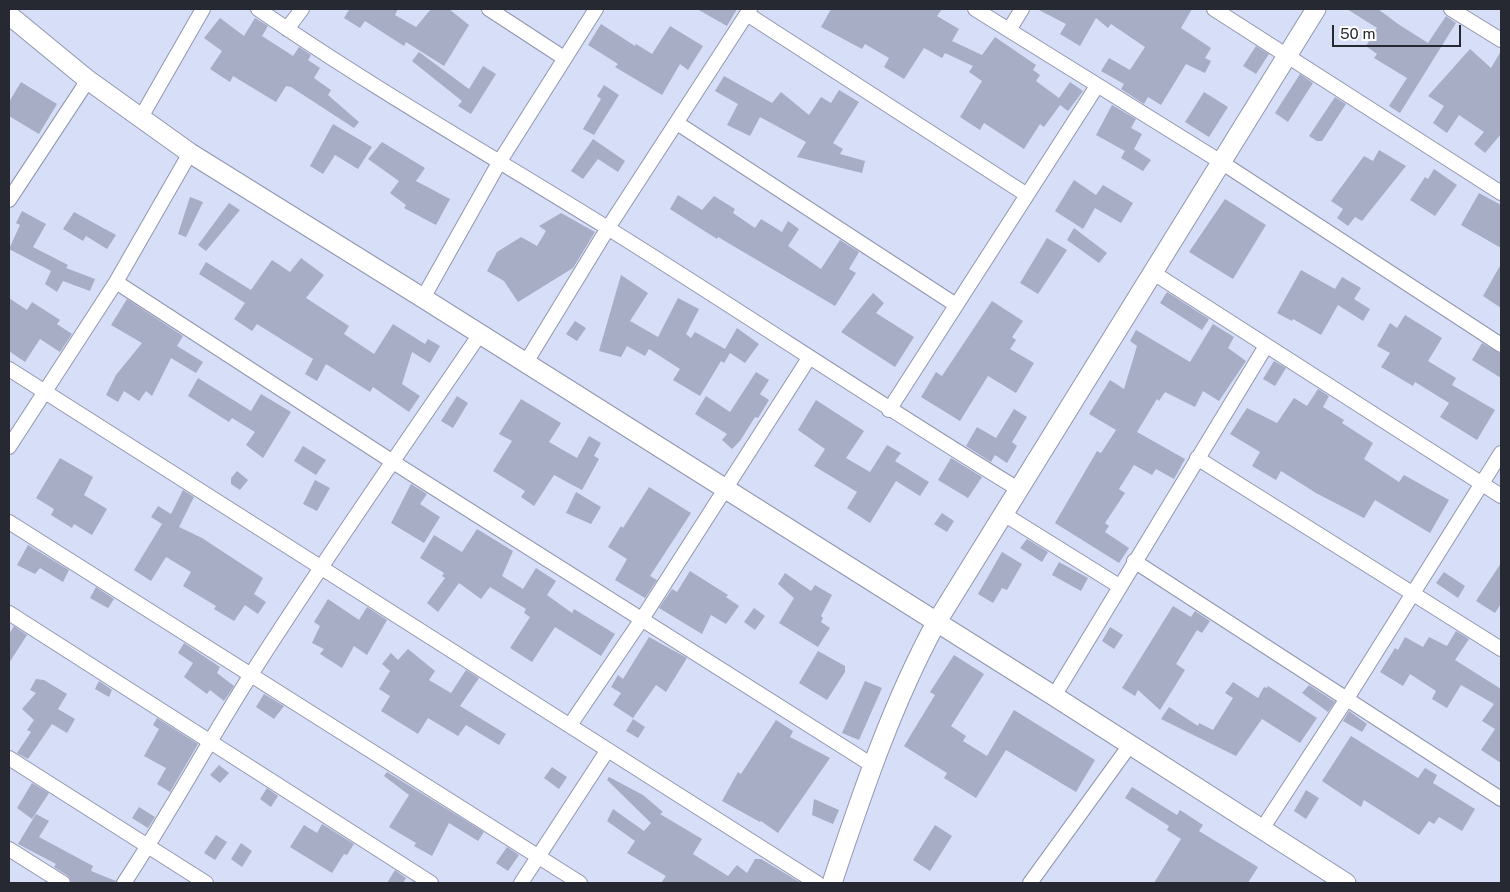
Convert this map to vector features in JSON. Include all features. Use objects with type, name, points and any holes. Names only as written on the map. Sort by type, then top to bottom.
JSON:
[{"type":"street","points":[[140,119],[203,9]]},
{"type":"street","points":[[258,9],[287,29],[608,228],[889,410],[1018,489]]},
{"type":"street","points":[[287,29],[302,9]]},
{"type":"street","points":[[489,9],[564,58]]},
{"type":"street","points":[[423,298],[500,161],[596,9]]},
{"type":"street","points":[[975,9],[1221,162],[1501,345]]},
{"type":"street","points":[[1009,30],[1022,9]]},
{"type":"street","points":[[1214,9],[1501,193]]},
{"type":"street","points":[[832,883],[872,765],[895,706],[936,623],[1002,513],[1316,9]]},
{"type":"street","points":[[1451,9],[1501,40]]},
{"type":"street","points":[[524,364],[608,228],[749,11],[1027,195]]},
{"type":"street","points":[[9,16],[88,80],[190,153],[1054,696],[1346,883]]},
{"type":"street","points":[[9,200],[88,80]]},
{"type":"street","points":[[889,410],[1097,86]]},
{"type":"street","points":[[677,123],[956,305]]},
{"type":"street","points":[[9,448],[116,282],[190,153]]},
{"type":"street","points":[[1152,272],[1501,496]]},
{"type":"street","points":[[116,282],[393,462],[872,765]]},
{"type":"street","points":[[124,883],[148,847],[209,741],[320,567],[480,334]]},
{"type":"street","points":[[1054,696],[1134,561],[1266,346]]},
{"type":"street","points":[[570,725],[642,619],[809,358]]},
{"type":"street","points":[[9,369],[817,883]]},
{"type":"street","points":[[1262,829],[1346,700],[1501,453]]},
{"type":"street","points":[[1197,458],[1501,649]]},
{"type":"street","points":[[1002,513],[1119,586]]},
{"type":"street","points":[[9,522],[580,883]]},
{"type":"street","points":[[1134,561],[1501,799]]},
{"type":"street","points":[[9,613],[432,883]]},
{"type":"street","points":[[1030,883],[1130,745]]},
{"type":"street","points":[[521,883],[607,751]]},
{"type":"street","points":[[9,758],[206,883]]},
{"type":"street","points":[[9,849],[63,883]]},
{"type":"building","points":[[347,9],[398,9],[395,15],[416,27],[431,9],[449,9],[469,25],[444,66],[406,42],[404,46],[365,21],[360,28],[344,18],[349,10]]},
{"type":"building","points":[[697,9],[737,9],[727,26]]},
{"type":"building","points":[[831,9],[942,9],[937,16],[959,29],[952,41],[982,55],[995,37],[1036,65],[1033,70],[1040,75],[1036,81],[1059,98],[1070,82],[1083,91],[1068,111],[1060,105],[1044,127],[1040,124],[1024,149],[984,123],[980,130],[960,117],[982,81],[969,72],[973,66],[945,53],[942,58],[924,48],[904,79],[884,67],[889,58],[865,44],[862,49],[821,27]]},
{"type":"building","points":[[1037,9],[1192,9],[1181,28],[1211,48],[1205,58],[1211,61],[1205,73],[1186,64],[1161,105],[1148,97],[1144,104],[1121,89],[1124,84],[1101,71],[1109,58],[1130,70],[1145,47],[1111,24],[1108,28],[1096,18],[1080,46],[1060,34],[1066,24]]},
{"type":"building","points":[[1347,9],[1378,9],[1428,43],[1446,16],[1456,23],[1400,113],[1389,106],[1407,78],[1374,58],[1377,54],[1366,46],[1377,28]]},
{"type":"building","points":[[220,18],[244,36],[255,18],[268,26],[262,36],[293,56],[299,47],[311,55],[308,60],[320,68],[314,78],[331,90],[328,95],[359,122],[354,128],[291,87],[286,86],[276,102],[233,76],[230,82],[210,69],[222,51],[204,38]]},
{"type":"building","points":[[601,24],[635,46],[636,44],[652,54],[670,26],[703,46],[688,70],[680,64],[662,95],[615,67],[618,64],[588,45]]},
{"type":"building","points":[[1256,46],[1269,54],[1256,74],[1243,66]]},
{"type":"building","points":[[1470,49],[1491,68],[1501,51],[1501,134],[1485,153],[1474,144],[1484,132],[1459,115],[1447,133],[1433,123],[1444,106],[1428,96]]},
{"type":"building","points":[[419,52],[469,89],[483,66],[496,74],[471,114],[458,106],[462,101],[412,61]]},
{"type":"building","points":[[1300,74],[1313,83],[1288,122],[1275,113]]},
{"type":"building","points":[[724,76],[772,103],[781,92],[809,115],[821,97],[831,103],[839,90],[859,102],[833,143],[843,149],[840,154],[865,161],[862,173],[797,157],[806,142],[760,117],[750,136],[727,125],[738,104],[715,91]]},
{"type":"building","points":[[21,82],[57,104],[39,134],[9,116],[9,102]]},
{"type":"building","points":[[604,85],[619,95],[594,135],[583,129],[601,99],[597,96]]},
{"type":"building","points":[[1204,92],[1228,107],[1209,137],[1185,122]]},
{"type":"building","points":[[1335,97],[1346,104],[1322,141],[1317,141],[1309,136]]},
{"type":"building","points":[[1112,105],[1136,119],[1131,128],[1142,134],[1134,149],[1151,160],[1143,171],[1121,158],[1125,151],[1096,135]]},
{"type":"building","points":[[333,124],[372,147],[358,169],[335,155],[323,174],[310,166]]},
{"type":"building","points":[[593,139],[625,161],[618,172],[598,159],[583,179],[571,171]]},
{"type":"building","points":[[382,142],[425,168],[416,181],[450,199],[436,225],[404,208],[406,205],[390,193],[399,181],[368,159]]},
{"type":"building","points":[[1379,150],[1406,166],[1362,221],[1355,217],[1348,226],[1337,218],[1343,209],[1331,201],[1364,156],[1373,161]]},
{"type":"building","points":[[1434,169],[1457,185],[1435,216],[1410,200],[1425,177],[1428,179]]},
{"type":"building","points":[[1074,180],[1096,195],[1103,185],[1133,203],[1121,223],[1095,208],[1083,229],[1055,211]]},
{"type":"building","points":[[1479,193],[1501,205],[1501,248],[1461,225]]},
{"type":"building","points":[[678,195],[702,210],[714,196],[735,209],[733,213],[755,228],[761,219],[782,232],[788,221],[799,229],[788,246],[821,269],[840,240],[859,252],[849,269],[856,273],[835,306],[718,237],[717,239],[670,209]]},
{"type":"building","points":[[190,197],[203,202],[186,237],[178,234]]},
{"type":"building","points":[[1225,199],[1266,225],[1233,279],[1189,252]]},
{"type":"building","points":[[229,203],[240,210],[206,251],[198,245]]},
{"type":"building","points":[[22,211],[46,224],[33,247],[68,265],[66,268],[95,279],[90,291],[63,281],[57,292],[45,284],[51,271],[9,249],[20,225],[16,223]]},
{"type":"building","points":[[74,212],[116,235],[107,249],[86,236],[83,241],[63,229]]},
{"type":"building","points":[[561,213],[595,232],[573,268],[518,302],[504,281],[487,271],[497,252],[521,237],[537,246],[546,231],[539,226]]},
{"type":"building","points":[[1074,228],[1107,253],[1099,263],[1067,240]]},
{"type":"building","points":[[1047,238],[1067,250],[1038,294],[1020,283]]},
{"type":"building","points":[[301,258],[324,275],[306,298],[349,326],[344,334],[374,354],[393,324],[425,344],[428,339],[440,346],[430,363],[412,352],[402,384],[420,396],[409,412],[373,387],[370,392],[326,364],[317,381],[305,374],[313,359],[257,324],[252,331],[234,319],[245,303],[199,274],[206,262],[251,290],[272,260],[290,272]]},
{"type":"building","points":[[1501,264],[1501,308],[1483,296]]},
{"type":"building","points":[[1301,270],[1335,289],[1342,277],[1361,288],[1354,299],[1370,309],[1363,321],[1338,305],[1321,335],[1293,319],[1292,321],[1277,313]]},
{"type":"building","points":[[621,275],[648,293],[630,321],[658,337],[678,298],[699,309],[686,334],[691,338],[695,332],[725,349],[737,328],[759,344],[745,363],[730,353],[724,363],[721,361],[700,396],[673,380],[680,369],[649,349],[645,356],[627,346],[621,357],[599,351]]},
{"type":"building","points":[[1167,292],[1209,319],[1202,330],[1160,303]]},
{"type":"building","points":[[873,293],[884,303],[876,313],[914,337],[895,367],[841,332]]},
{"type":"building","points":[[9,298],[27,310],[32,302],[60,320],[57,324],[72,334],[60,352],[40,339],[25,362],[9,351]]},
{"type":"building","points":[[127,299],[183,336],[177,346],[203,362],[196,373],[171,358],[152,396],[146,391],[139,401],[124,391],[118,402],[106,395],[116,375],[142,343],[111,325]]},
{"type":"building","points":[[992,301],[1023,321],[1012,337],[1016,340],[1010,349],[1034,363],[1016,393],[988,376],[960,421],[921,397],[936,372],[942,376]]},
{"type":"building","points":[[1405,315],[1442,338],[1428,361],[1456,378],[1452,385],[1495,410],[1477,440],[1440,417],[1449,403],[1415,382],[1413,386],[1381,367],[1390,353],[1377,346],[1390,323],[1397,328]]},
{"type":"building","points":[[575,321],[586,328],[577,341],[566,334]]},
{"type":"building","points":[[1213,324],[1234,337],[1228,348],[1246,361],[1219,401],[1203,391],[1195,407],[1165,392],[1159,401],[1157,399],[1137,432],[1185,459],[1174,479],[1156,469],[1152,475],[1134,465],[1119,489],[1125,493],[1105,523],[1109,526],[1105,532],[1129,548],[1119,563],[1055,523],[1097,451],[1101,453],[1116,430],[1089,414],[1110,380],[1124,389],[1137,346],[1130,341],[1136,330],[1190,362]]},
{"type":"building","points":[[1482,343],[1501,354],[1501,378],[1472,360]]},
{"type":"building","points":[[1274,361],[1286,368],[1275,386],[1263,379]]},
{"type":"building","points":[[756,372],[769,380],[760,394],[769,400],[758,418],[755,417],[740,441],[732,449],[722,440],[727,434],[695,414],[706,396],[730,412]]},
{"type":"building","points":[[198,378],[251,411],[261,394],[291,412],[263,458],[246,445],[255,432],[232,418],[229,422],[188,396]]},
{"type":"building","points":[[1318,389],[1329,396],[1323,407],[1344,420],[1342,423],[1373,443],[1364,459],[1399,482],[1404,475],[1449,500],[1430,533],[1375,500],[1364,518],[1316,493],[1281,471],[1276,480],[1252,466],[1260,452],[1230,434],[1247,408],[1277,423],[1294,398],[1307,406]]},
{"type":"building","points":[[457,396],[468,403],[453,428],[441,421]]},
{"type":"building","points":[[521,399],[561,423],[549,442],[577,458],[589,436],[601,443],[594,456],[599,459],[582,490],[554,475],[534,506],[521,497],[525,491],[493,471],[512,441],[499,434]]},
{"type":"building","points":[[816,400],[864,431],[846,458],[870,472],[887,445],[901,453],[895,461],[929,482],[920,496],[896,481],[870,523],[847,508],[857,492],[814,466],[825,449],[798,430]]},
{"type":"building","points":[[1014,409],[1027,417],[1012,442],[1017,446],[1007,463],[995,455],[991,462],[966,446],[977,427],[996,438]]},
{"type":"building","points":[[303,446],[326,460],[316,475],[294,461]]},
{"type":"building","points":[[60,458],[93,477],[84,495],[107,509],[92,535],[74,524],[72,528],[51,515],[54,509],[36,498]]},
{"type":"building","points":[[951,458],[982,477],[968,498],[938,480]]},
{"type":"building","points":[[237,471],[248,480],[240,490],[231,484],[231,478]]},
{"type":"building","points":[[315,480],[330,488],[317,511],[303,504]]},
{"type":"building","points":[[411,484],[427,494],[420,504],[440,517],[424,543],[391,523]]},
{"type":"building","points":[[649,487],[691,513],[650,576],[657,580],[645,598],[615,580],[627,559],[608,547],[621,526],[623,528]]},
{"type":"building","points":[[183,490],[194,497],[179,527],[202,538],[263,578],[254,594],[266,602],[258,614],[245,605],[234,621],[214,609],[216,606],[183,586],[191,572],[166,557],[151,581],[134,570],[162,524],[151,517],[158,506],[171,514]]},
{"type":"building","points":[[576,492],[601,507],[591,524],[566,513]]},
{"type":"building","points":[[942,513],[954,521],[947,532],[934,524]]},
{"type":"building","points":[[477,529],[513,551],[502,576],[523,589],[536,568],[556,581],[547,595],[572,613],[574,609],[615,634],[601,656],[555,627],[532,662],[510,648],[530,617],[524,613],[526,609],[490,587],[481,599],[459,583],[438,612],[427,603],[445,578],[442,576],[444,573],[420,558],[434,535],[462,552]]},
{"type":"building","points":[[1027,539],[1048,552],[1042,562],[1020,548]]},
{"type":"building","points":[[28,545],[69,570],[63,582],[40,568],[35,574],[17,565]]},
{"type":"building","points":[[1002,552],[1022,564],[1007,590],[1002,588],[993,603],[978,594]]},
{"type":"building","points":[[1059,562],[1088,578],[1081,591],[1052,575]]},
{"type":"building","points":[[1501,563],[1501,604],[1495,613],[1476,601]]},
{"type":"building","points":[[690,571],[728,595],[726,597],[739,606],[726,624],[711,615],[702,634],[659,608],[672,589],[677,592]]},
{"type":"building","points":[[1444,572],[1465,586],[1458,598],[1436,583]]},
{"type":"building","points":[[785,573],[811,591],[815,585],[832,595],[821,616],[823,618],[821,622],[830,628],[818,647],[779,623],[794,598],[778,584]]},
{"type":"building","points":[[96,587],[114,599],[108,608],[90,598]]},
{"type":"building","points":[[328,599],[359,620],[367,607],[387,620],[367,655],[354,646],[342,668],[320,654],[324,649],[312,643],[320,626],[314,622]]},
{"type":"building","points":[[1173,606],[1191,617],[1195,611],[1210,621],[1202,633],[1197,630],[1176,664],[1185,670],[1160,710],[1138,690],[1135,696],[1122,688]]},
{"type":"building","points":[[754,608],[765,616],[755,630],[744,622]]},
{"type":"building","points":[[14,626],[27,635],[9,663],[9,634]]},
{"type":"building","points":[[1110,627],[1123,635],[1114,649],[1102,641]]},
{"type":"building","points":[[1456,631],[1469,639],[1455,660],[1501,689],[1501,763],[1481,750],[1495,729],[1482,721],[1494,704],[1461,685],[1447,708],[1432,699],[1436,691],[1410,674],[1403,686],[1380,672],[1395,648],[1398,650],[1405,637],[1423,647],[1429,637],[1447,646]]},
{"type":"building","points":[[649,637],[687,658],[666,692],[656,685],[633,718],[613,705],[621,693],[611,687],[618,675],[623,679]]},
{"type":"building","points":[[184,643],[220,667],[217,673],[234,686],[224,701],[210,690],[207,694],[184,677],[193,663],[178,653]]},
{"type":"building","points":[[408,649],[435,671],[429,680],[451,693],[466,670],[479,678],[460,706],[506,734],[499,745],[466,725],[458,736],[428,718],[418,734],[381,711],[390,696],[379,689],[390,671],[382,664],[391,653],[398,660]]},
{"type":"building","points":[[818,651],[845,666],[845,672],[827,700],[799,683]]},
{"type":"building","points":[[954,655],[984,674],[951,726],[966,736],[963,741],[987,756],[1014,710],[1095,760],[1076,792],[1006,750],[976,798],[944,778],[947,773],[904,746],[935,695],[930,692]]},
{"type":"building","points":[[36,679],[44,680],[67,694],[58,709],[75,719],[67,733],[52,724],[28,759],[17,753],[31,732],[27,730],[34,720],[22,709],[36,693],[30,690]]},
{"type":"building","points":[[99,681],[112,690],[109,697],[95,689]]},
{"type":"building","points":[[865,681],[882,688],[859,740],[842,733]]},
{"type":"building","points":[[1233,682],[1258,698],[1264,687],[1267,688],[1268,686],[1317,718],[1300,743],[1262,719],[1236,756],[1161,719],[1169,707],[1198,726],[1199,723],[1213,730],[1233,698],[1225,693]]},
{"type":"building","points":[[1309,685],[1335,702],[1328,712],[1302,693]]},
{"type":"building","points":[[264,694],[284,706],[274,719],[256,707]]},
{"type":"building","points":[[1349,711],[1367,724],[1362,732],[1343,721]]},
{"type":"building","points":[[157,718],[198,744],[170,792],[157,784],[166,768],[144,756],[159,729],[153,725]]},
{"type":"building","points":[[633,719],[645,727],[638,738],[626,731]]},
{"type":"building","points":[[776,720],[793,731],[790,737],[830,758],[778,833],[761,821],[722,801],[738,772],[741,774]]},
{"type":"building","points":[[1351,736],[1418,778],[1425,768],[1437,775],[1433,783],[1475,809],[1462,831],[1439,817],[1434,824],[1429,821],[1419,835],[1364,800],[1361,807],[1322,781]]},
{"type":"building","points":[[219,765],[229,773],[220,783],[210,775]]},
{"type":"building","points":[[552,767],[567,777],[559,789],[544,778]]},
{"type":"building","points":[[387,772],[484,832],[478,841],[449,823],[432,856],[414,846],[416,843],[389,827],[409,795],[384,776]]},
{"type":"building","points":[[609,777],[643,795],[663,812],[660,814],[702,839],[693,854],[728,876],[737,865],[747,873],[755,859],[761,859],[801,883],[661,883],[666,876],[627,853],[635,841],[607,821],[613,809],[644,831],[651,823],[607,780]]},
{"type":"building","points":[[32,783],[49,793],[32,819],[17,808]]},
{"type":"building","points":[[1132,787],[1177,815],[1180,810],[1203,825],[1199,831],[1258,867],[1248,883],[1154,883],[1181,839],[1167,830],[1169,826],[1125,798]]},
{"type":"building","points":[[267,788],[278,796],[271,807],[260,799]]},
{"type":"building","points":[[1306,790],[1319,798],[1306,819],[1294,811]]},
{"type":"building","points":[[814,799],[839,810],[833,824],[812,815]]},
{"type":"building","points":[[139,807],[155,817],[148,828],[132,818]]},
{"type":"building","points":[[36,814],[49,821],[39,837],[93,866],[91,871],[116,881],[115,883],[72,883],[68,876],[54,867],[56,864],[18,844]]},
{"type":"building","points":[[322,824],[354,844],[347,855],[344,854],[332,873],[290,847],[304,825],[317,833]]},
{"type":"building","points":[[935,825],[952,836],[930,871],[913,860]]},
{"type":"building","points":[[216,835],[227,842],[215,860],[204,853]]},
{"type":"building","points":[[241,843],[252,851],[242,867],[231,859]]},
{"type":"building","points":[[507,847],[519,855],[508,871],[496,863]]},
{"type":"building","points":[[395,870],[406,878],[403,883],[387,883]]}]
